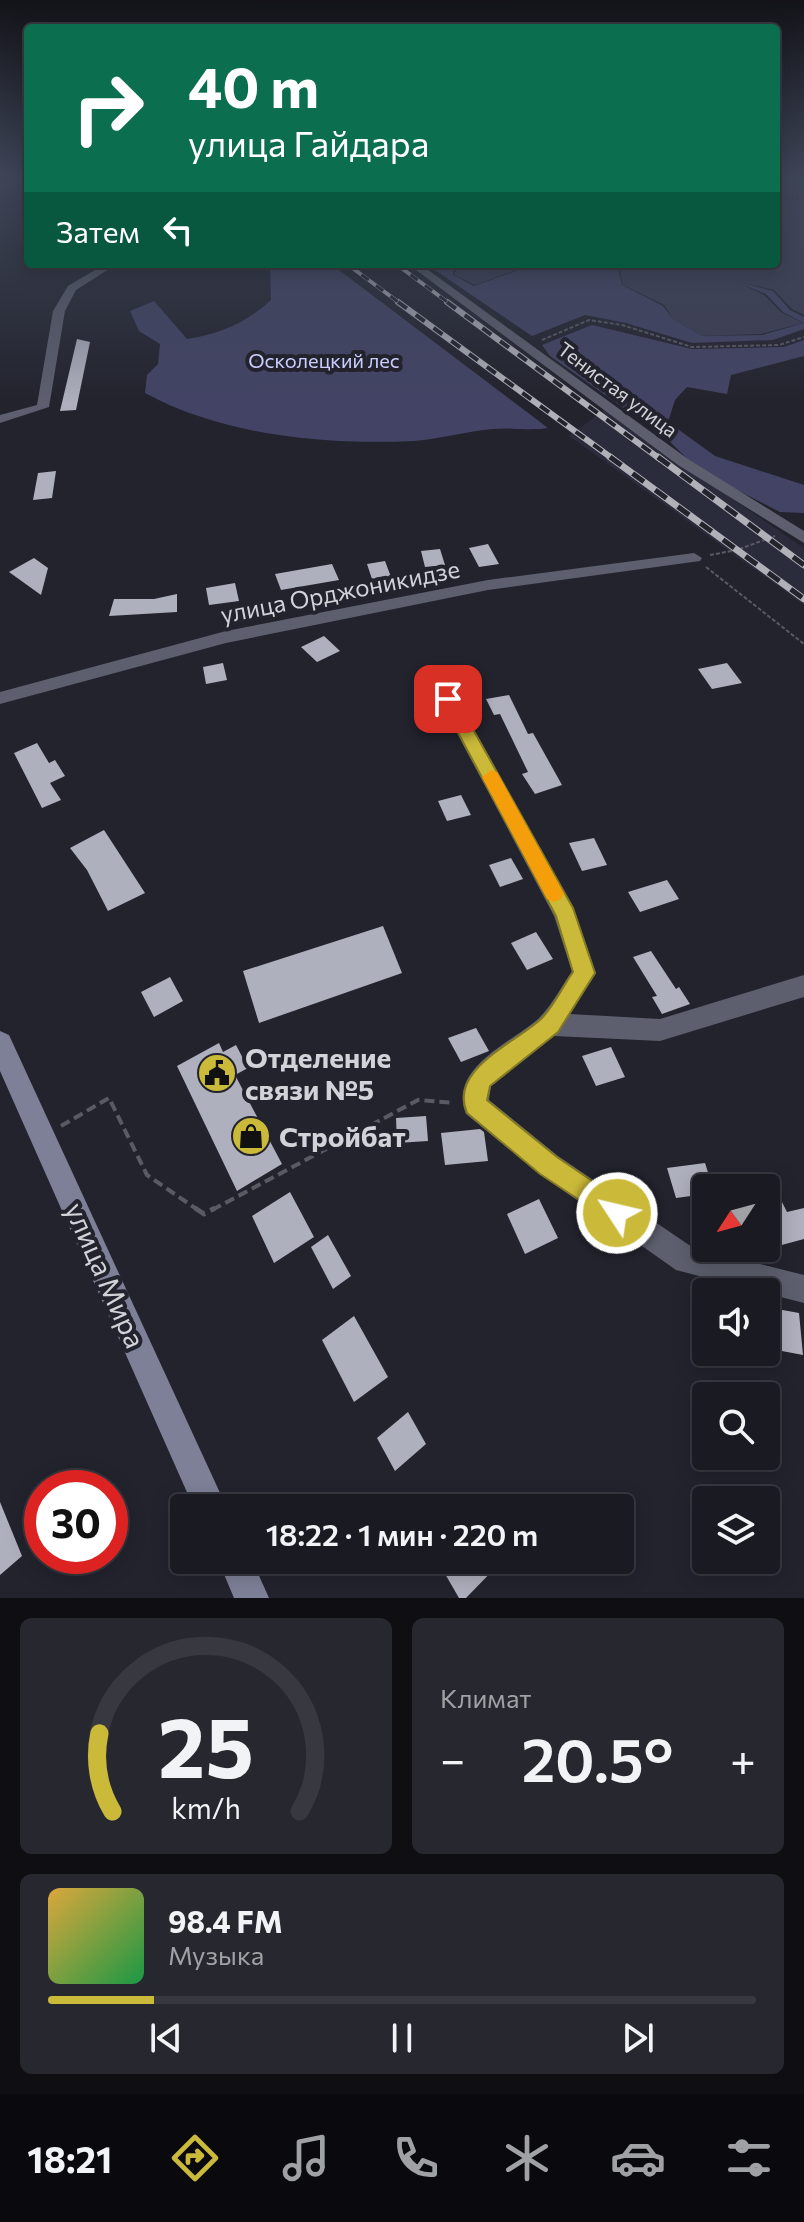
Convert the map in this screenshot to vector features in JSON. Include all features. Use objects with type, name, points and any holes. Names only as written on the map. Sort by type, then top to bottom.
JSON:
[{"type":"main road","name":"улица Мира","points":[[0,1043],[205,1494]]},
{"type":"main road","points":[[241,1574],[252,1598]]},
{"type":"street","points":[[0,419],[43,407],[59,311],[72,288],[105,268]]},
{"type":"street","name":"Тенистая улица","points":[[418,268],[683,462],[801,532]]},
{"type":"street","name":"улица Орджоникидзе","points":[[0,698],[242,634],[488,585],[694,558]]},
{"type":"street","points":[[448,699],[565,914],[584,973],[550,1024],[480,1079],[475,1105],[549,1165],[686,1260],[804,1289]]},
{"type":"street","points":[[550,1024],[660,1030],[804,986]]},
{"type":"path","points":[[527,347],[589,320],[622,325],[692,347],[779,345],[804,337]]},
{"type":"path","points":[[694,558],[801,532]]},
{"type":"path","points":[[694,558],[804,644]]},
{"type":"path","points":[[44,1136],[109,1098],[147,1175],[204,1214],[418,1100],[475,1105]]},
{"type":"shaded area","points":[[780,254],[804,254],[804,315],[792,309],[774,290],[738,282],[764,295],[781,312],[803,323],[761,334],[702,336],[673,319],[664,305],[623,285],[619,268],[780,268]]},
{"type":"shaded area","points":[[456,269],[519,269],[475,285],[454,275]]},
{"type":"shaded area","points":[[604,410],[804,548],[804,605],[569,436]]},
{"type":"green space","name":"Осколецкий лес","points":[[270,268],[336,268],[548,428],[493,429],[414,441],[311,439],[276,435],[208,419],[145,393],[147,375],[158,364],[160,344],[139,331],[130,311],[154,301],[187,339],[222,331],[252,315],[271,300]]},
{"type":"green space","points":[[432,268],[452,268],[453,275],[474,286],[520,268],[618,268],[622,285],[663,306],[673,319],[702,336],[762,335],[804,323],[804,329],[773,340],[692,343],[626,323],[585,315],[532,336]]},
{"type":"green space","points":[[735,281],[773,291],[790,310],[804,317],[804,323],[783,312],[766,294]]},
{"type":"green space","points":[[592,325],[692,349],[784,347],[804,340],[804,356],[731,375],[727,394],[687,387],[675,400],[668,422],[715,456],[804,485],[804,513],[780,512],[700,471],[666,438],[550,356],[542,345]]},
{"type":"building","points":[[77,339],[90,342],[76,410],[60,411]]},
{"type":"building","points":[[56,471],[52,498],[33,500],[38,473]]},
{"type":"building","points":[[488,544],[499,564],[479,567],[469,548]]},
{"type":"building","points":[[440,549],[445,565],[425,567],[421,551]]},
{"type":"building","points":[[34,558],[48,568],[41,595],[9,572]]},
{"type":"building","points":[[385,561],[391,577],[372,579],[367,564]]},
{"type":"building","points":[[332,564],[339,580],[281,590],[275,574]]},
{"type":"building","points":[[235,583],[239,601],[209,605],[206,588]]},
{"type":"building","points":[[177,594],[177,612],[109,616],[114,599],[154,599]]},
{"type":"building","points":[[324,636],[340,651],[317,662],[301,647]]},
{"type":"building","points":[[223,663],[227,680],[206,684],[203,667]]},
{"type":"building","points":[[727,663],[742,683],[712,689],[698,669]]},
{"type":"building","points":[[509,695],[528,734],[533,733],[562,785],[535,794],[522,774],[528,772],[500,714],[494,715],[486,699]]},
{"type":"building","points":[[37,743],[49,763],[55,760],[65,776],[50,783],[61,800],[42,808],[14,753]]},
{"type":"building","points":[[461,795],[471,815],[447,821],[438,801]]},
{"type":"building","points":[[104,830],[145,893],[108,911],[87,870],[70,848]]},
{"type":"building","points":[[594,838],[607,865],[582,871],[569,843]]},
{"type":"building","points":[[511,858],[523,879],[500,887],[489,865]]},
{"type":"building","points":[[667,880],[679,899],[640,912],[628,892]]},
{"type":"building","points":[[383,926],[402,973],[259,1023],[243,971]]},
{"type":"building","points":[[536,932],[553,959],[527,970],[511,943]]},
{"type":"building","points":[[651,951],[690,1004],[662,1014],[652,997],[657,996],[633,957]]},
{"type":"building","points":[[170,977],[183,1001],[154,1017],[141,992]]},
{"type":"building","points":[[476,1028],[489,1051],[461,1062],[448,1038]]},
{"type":"building","points":[[219,1043],[223,1052],[236,1045],[248,1068],[235,1075],[282,1164],[237,1191],[177,1066]]},
{"type":"building","points":[[611,1047],[625,1077],[596,1086],[582,1056]]},
{"type":"building","points":[[426,1116],[428,1141],[397,1143],[396,1118]]},
{"type":"building","points":[[480,1129],[484,1132],[488,1161],[445,1165],[441,1133]]},
{"type":"building","points":[[705,1163],[709,1174],[692,1174],[692,1196],[676,1198],[667,1168]]},
{"type":"building","points":[[290,1192],[314,1237],[274,1263],[252,1216]]},
{"type":"building","points":[[539,1199],[558,1238],[525,1254],[507,1214]]},
{"type":"building","points":[[780,1202],[787,1212],[804,1208],[804,1239],[780,1245]]},
{"type":"building","points":[[328,1235],[351,1276],[333,1289],[311,1247]]},
{"type":"building","points":[[780,1310],[799,1313],[803,1355],[780,1351]]},
{"type":"building","points":[[354,1316],[388,1377],[354,1402],[322,1340]]},
{"type":"building","points":[[408,1412],[426,1444],[395,1471],[377,1438]]},
{"type":"building","points":[[0,1502],[22,1556],[0,1575]]},
{"type":"building","points":[[445,1574],[489,1574],[466,1598],[459,1598]]},
{"type":"railway","points":[[352,268],[401,304]]},
{"type":"railway","points":[[401,268],[450,304]]},
{"type":"railway","points":[[398,302],[613,459]]},
{"type":"railway","points":[[447,302],[660,459]]},
{"type":"railway","points":[[610,457],[804,599]]},
{"type":"railway","points":[[658,457],[804,565]]},
{"type":"slow traffic","points":[[491,777],[554,894]]},
{"type":"place","name":"Отделение связи №5","points":[[217,1073]]},
{"type":"place","name":"Стройбат","points":[[251,1136]]},
{"type":"route","points":[[448,699],[565,914],[584,973],[550,1024],[480,1079],[475,1105],[549,1165],[617,1213]]}]
